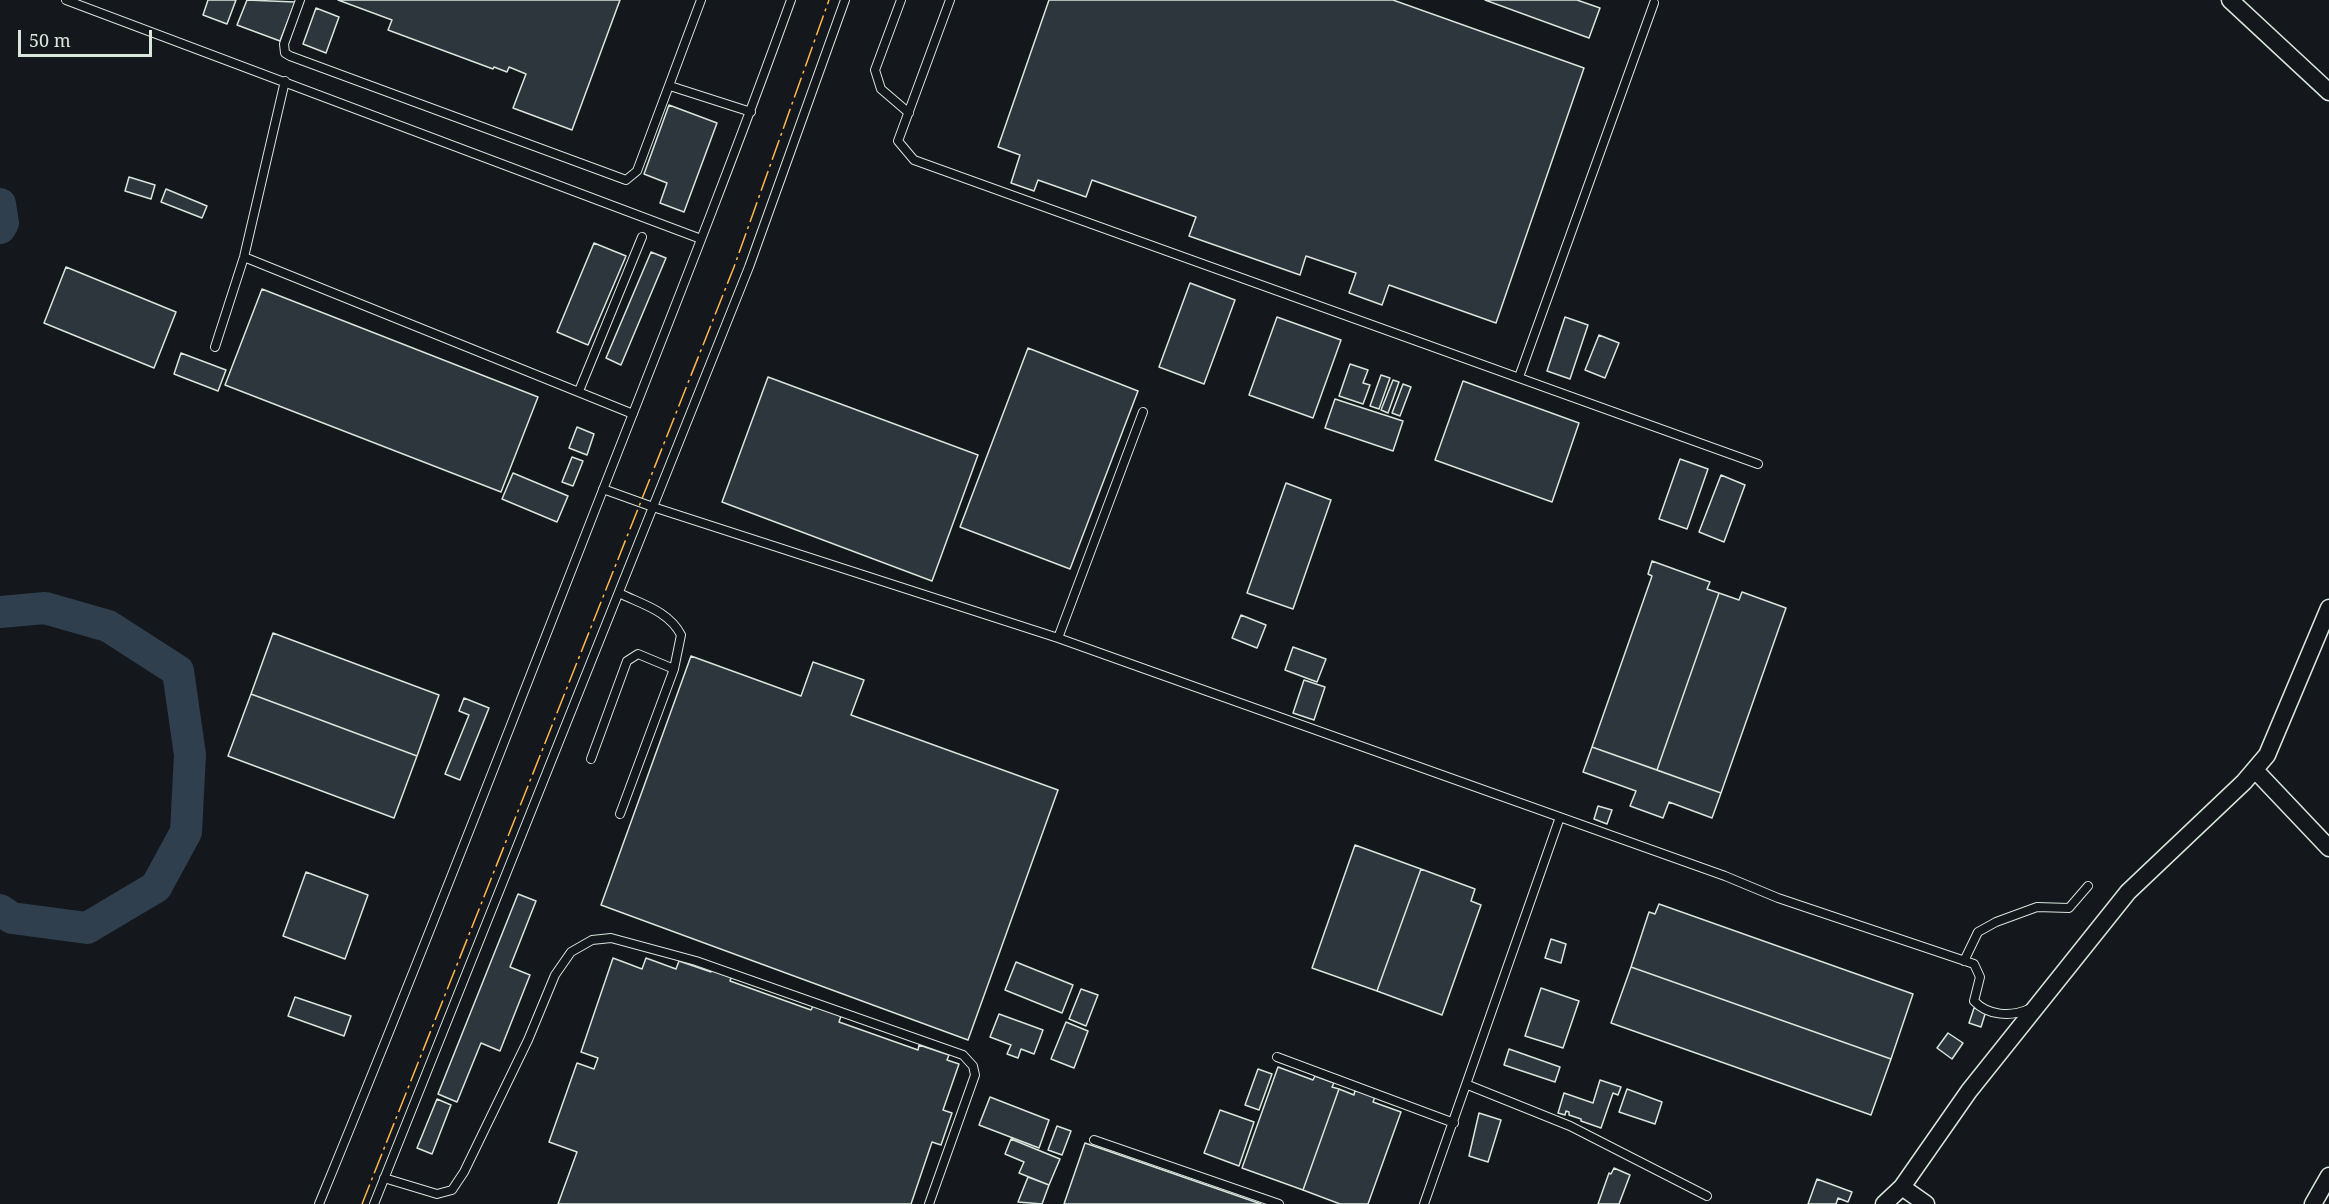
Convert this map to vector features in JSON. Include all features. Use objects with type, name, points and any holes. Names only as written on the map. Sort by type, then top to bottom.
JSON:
[{"type":"street","points":[[2230,0],[2329,92]]},
{"type":"street","points":[[1884,1204],[1902,1187],[1969,1091],[2128,892],[2255,770],[2267,755],[2329,608]]},
{"type":"street","points":[[2255,770],[2329,849]]},
{"type":"street","points":[[2313,1204],[2329,1176]]},
{"type":"street","points":[[1902,1187],[1926,1204]]},
{"type":"lane","points":[[66,0],[701,238]]},
{"type":"lane","points":[[300,0],[284,44],[285,52],[290,56],[626,180],[637,171],[701,0]]},
{"type":"lane","points":[[319,1204],[396,1018],[633,414],[751,112],[791,0]]},
{"type":"lane","points":[[375,1204],[749,267],[845,0]]},
{"type":"lane","points":[[900,0],[875,70],[881,89],[909,113]]},
{"type":"lane","points":[[950,0],[898,141],[914,160],[1758,464]]},
{"type":"lane","points":[[1519,377],[1652,1]]},
{"type":"lane","points":[[215,347],[244,257],[285,81]]},
{"type":"lane","points":[[670,87],[751,112]]},
{"type":"lane","points":[[579,391],[642,237]]},
{"type":"lane","points":[[244,257],[633,414]]},
{"type":"lane","points":[[1058,638],[1143,412]]},
{"type":"lane","points":[[603,489],[1058,638],[1725,876],[1778,898],[1974,964],[1980,977],[1974,1001],[1979,1006],[2005,1015],[2020,1013],[2035,1007]]},
{"type":"lane","points":[[619,593],[661,613],[678,628],[681,635],[674,669],[620,814]]},
{"type":"lane","points":[[591,759],[627,661],[638,654],[674,669]]},
{"type":"lane","points":[[1424,1204],[1560,817]]},
{"type":"lane","points":[[1964,961],[1972,939],[1983,928],[2037,907],[2069,908],[2088,886]]},
{"type":"lane","points":[[384,1178],[437,1194],[452,1190],[464,1172],[523,1050],[555,975],[570,952],[592,940],[611,938],[696,961],[963,1054],[969,1059],[975,1075],[929,1204]]},
{"type":"lane","points":[[1277,1057],[1454,1123]]},
{"type":"lane","points":[[1468,1084],[1570,1126],[1707,1196]]},
{"type":"lane","points":[[1094,1140],[1279,1204]]},
{"type":"building","points":[[208,0],[236,0],[227,24],[203,15]]},
{"type":"building","points":[[247,0],[295,2],[280,41],[237,25]]},
{"type":"building","points":[[338,0],[620,0],[572,130],[513,108],[526,74],[509,67],[507,72],[494,67],[493,69],[388,30],[392,20]]},
{"type":"building","points":[[1049,0],[1393,0],[1584,68],[1496,323],[1389,285],[1382,305],[1349,293],[1356,273],[1306,256],[1300,275],[1189,236],[1196,217],[1092,180],[1086,197],[1038,180],[1034,191],[1011,183],[1020,155],[998,147]]},
{"type":"building","points":[[1485,0],[1577,0],[1600,8],[1589,38]]},
{"type":"building","points":[[316,8],[339,17],[326,53],[303,44]]},
{"type":"building","points":[[669,105],[717,123],[684,212],[660,203],[667,183],[644,174]]},
{"type":"building","points":[[129,177],[155,185],[151,199],[125,191]]},
{"type":"building","points":[[166,189],[207,206],[202,218],[161,202]]},
{"type":"building","points":[[594,243],[626,256],[588,345],[557,332]]},
{"type":"building","points":[[651,252],[666,258],[621,365],[606,358]]},
{"type":"building","points":[[66,267],[176,312],[154,368],[44,323]]},
{"type":"building","points":[[1190,283],[1235,300],[1204,384],[1159,367]]},
{"type":"building","points":[[262,289],[538,397],[501,492],[225,385]]},
{"type":"building","points":[[1277,317],[1341,340],[1313,418],[1249,395]]},
{"type":"building","points":[[1565,317],[1588,325],[1570,379],[1547,371]]},
{"type":"building","points":[[1599,335],[1619,343],[1605,378],[1585,370]]},
{"type":"building","points":[[1028,348],[1138,391],[1070,569],[960,527]]},
{"type":"building","points":[[181,353],[226,370],[218,391],[174,374]]},
{"type":"building","points":[[1350,364],[1368,370],[1363,383],[1370,385],[1363,404],[1339,396]]},
{"type":"building","points":[[1381,375],[1390,378],[1379,409],[1370,406]]},
{"type":"building","points":[[768,377],[978,455],[932,581],[722,502]]},
{"type":"building","points":[[1393,380],[1399,382],[1388,413],[1381,410]]},
{"type":"building","points":[[1463,381],[1579,423],[1552,502],[1435,460]]},
{"type":"building","points":[[1403,384],[1411,387],[1400,416],[1392,413]]},
{"type":"building","points":[[1335,399],[1403,421],[1393,451],[1325,428]]},
{"type":"building","points":[[577,427],[594,434],[587,455],[569,448]]},
{"type":"building","points":[[572,457],[583,461],[573,486],[562,482]]},
{"type":"building","points":[[1680,459],[1708,469],[1687,529],[1659,519]]},
{"type":"building","points":[[513,473],[568,496],[557,522],[502,499]]},
{"type":"building","points":[[1721,475],[1745,485],[1724,542],[1699,532]]},
{"type":"building","points":[[1286,483],[1331,500],[1293,609],[1247,593]]},
{"type":"building","points":[[1652,561],[1710,582],[1707,589],[1719,593],[1657,770],[1592,747],[1652,576],[1648,574]]},
{"type":"building","points":[[1742,592],[1786,608],[1721,793],[1657,770],[1719,593],[1739,600]]},
{"type":"building","points":[[1241,615],[1266,625],[1257,648],[1232,638]]},
{"type":"building","points":[[273,633],[439,695],[417,756],[251,694]]},
{"type":"building","points":[[1293,647],[1326,659],[1317,682],[1285,670]]},
{"type":"building","points":[[691,656],[801,696],[813,662],[864,680],[851,715],[1058,790],[968,1040],[601,905]]},
{"type":"building","points":[[1304,680],[1325,687],[1314,720],[1293,713]]},
{"type":"building","points":[[251,694],[417,756],[394,818],[228,756]]},
{"type":"building","points":[[464,698],[489,708],[460,780],[445,774],[469,715],[459,711]]},
{"type":"building","points":[[1592,747],[1721,793],[1712,818],[1669,802],[1663,818],[1630,806],[1636,791],[1583,772]]},
{"type":"building","points":[[1598,806],[1612,810],[1607,824],[1594,819]]},
{"type":"building","points":[[1355,845],[1421,869],[1377,991],[1312,968]]},
{"type":"building","points":[[1421,869],[1475,889],[1471,901],[1481,905],[1442,1015],[1377,991]]},
{"type":"building","points":[[306,872],[368,895],[345,959],[283,936]]},
{"type":"building","points":[[518,894],[536,901],[510,967],[530,975],[500,1051],[481,1043],[457,1102],[438,1094]]},
{"type":"building","points":[[1659,904],[1913,994],[1891,1059],[1631,967],[1649,912],[1655,914]]},
{"type":"building","points":[[1551,939],[1566,944],[1561,963],[1545,958]]},
{"type":"building","points":[[613,958],[642,969],[646,958],[676,969],[679,961],[711,972],[713,968],[732,975],[730,981],[811,1010],[813,1006],[841,1016],[839,1022],[918,1050],[919,1045],[949,1055],[947,1060],[959,1064],[943,1110],[952,1113],[941,1145],[932,1142],[911,1204],[558,1204],[577,1152],[549,1142],[577,1063],[594,1069],[598,1058],[581,1052]]},
{"type":"building","points":[[1016,962],[1073,985],[1062,1013],[1005,990]]},
{"type":"building","points":[[1631,967],[1891,1059],[1871,1115],[1611,1023]]},
{"type":"building","points":[[1541,988],[1579,1001],[1563,1048],[1525,1036]]},
{"type":"building","points":[[1081,989],[1098,995],[1086,1026],[1069,1019]]},
{"type":"building","points":[[295,997],[351,1016],[344,1036],[288,1016]]},
{"type":"building","points":[[1974,1008],[1986,1011],[1981,1027],[1969,1023]]},
{"type":"building","points":[[999,1014],[1043,1030],[1034,1054],[1021,1049],[1018,1058],[1007,1054],[1011,1045],[990,1037]]},
{"type":"building","points":[[1066,1022],[1088,1031],[1074,1068],[1051,1059]]},
{"type":"building","points":[[1948,1033],[1963,1043],[1952,1059],[1937,1048]]},
{"type":"building","points":[[1509,1049],[1560,1067],[1555,1082],[1504,1065]]},
{"type":"building","points":[[1278,1067],[1313,1080],[1315,1076],[1334,1083],[1332,1087],[1339,1089],[1303,1190],[1242,1168]]},
{"type":"building","points":[[1258,1069],[1272,1074],[1259,1110],[1245,1105]]},
{"type":"building","points":[[1600,1080],[1621,1087],[1618,1095],[1613,1093],[1601,1128],[1569,1115],[1569,1112],[1566,1111],[1565,1115],[1558,1113],[1564,1093],[1593,1103]]},
{"type":"building","points":[[1339,1089],[1354,1095],[1355,1090],[1375,1097],[1373,1102],[1401,1112],[1368,1204],[1340,1204],[1303,1190]]},
{"type":"building","points":[[1627,1089],[1662,1102],[1655,1124],[1619,1112]]},
{"type":"building","points":[[990,1097],[1049,1120],[1039,1148],[979,1125]]},
{"type":"building","points":[[437,1099],[451,1105],[432,1154],[417,1148]]},
{"type":"building","points":[[1220,1110],[1254,1122],[1239,1166],[1204,1153]]},
{"type":"building","points":[[1479,1113],[1501,1120],[1488,1162],[1469,1156]]},
{"type":"building","points":[[1057,1126],[1071,1131],[1062,1155],[1048,1150]]},
{"type":"building","points":[[1011,1139],[1060,1159],[1049,1185],[1019,1173],[1024,1162],[1005,1154]]},
{"type":"building","points":[[1085,1143],[1261,1204],[1064,1204]]},
{"type":"building","points":[[1614,1168],[1630,1175],[1619,1204],[1598,1204],[1609,1173],[1611,1174]]},
{"type":"building","points":[[1028,1177],[1049,1185],[1042,1204],[1018,1202]]},
{"type":"building","points":[[1817,1179],[1852,1192],[1848,1202],[1838,1198],[1836,1204],[1808,1204]]},
{"type":"waterway","points":[[0,204],[3,223],[0,228]]},
{"type":"waterway","points":[[0,612],[45,608],[108,626],[178,671],[190,755],[186,832],[156,887],[87,928],[12,918],[0,910]]},
{"type":"power","points":[[362,1204],[734,267],[829,0]]}]
